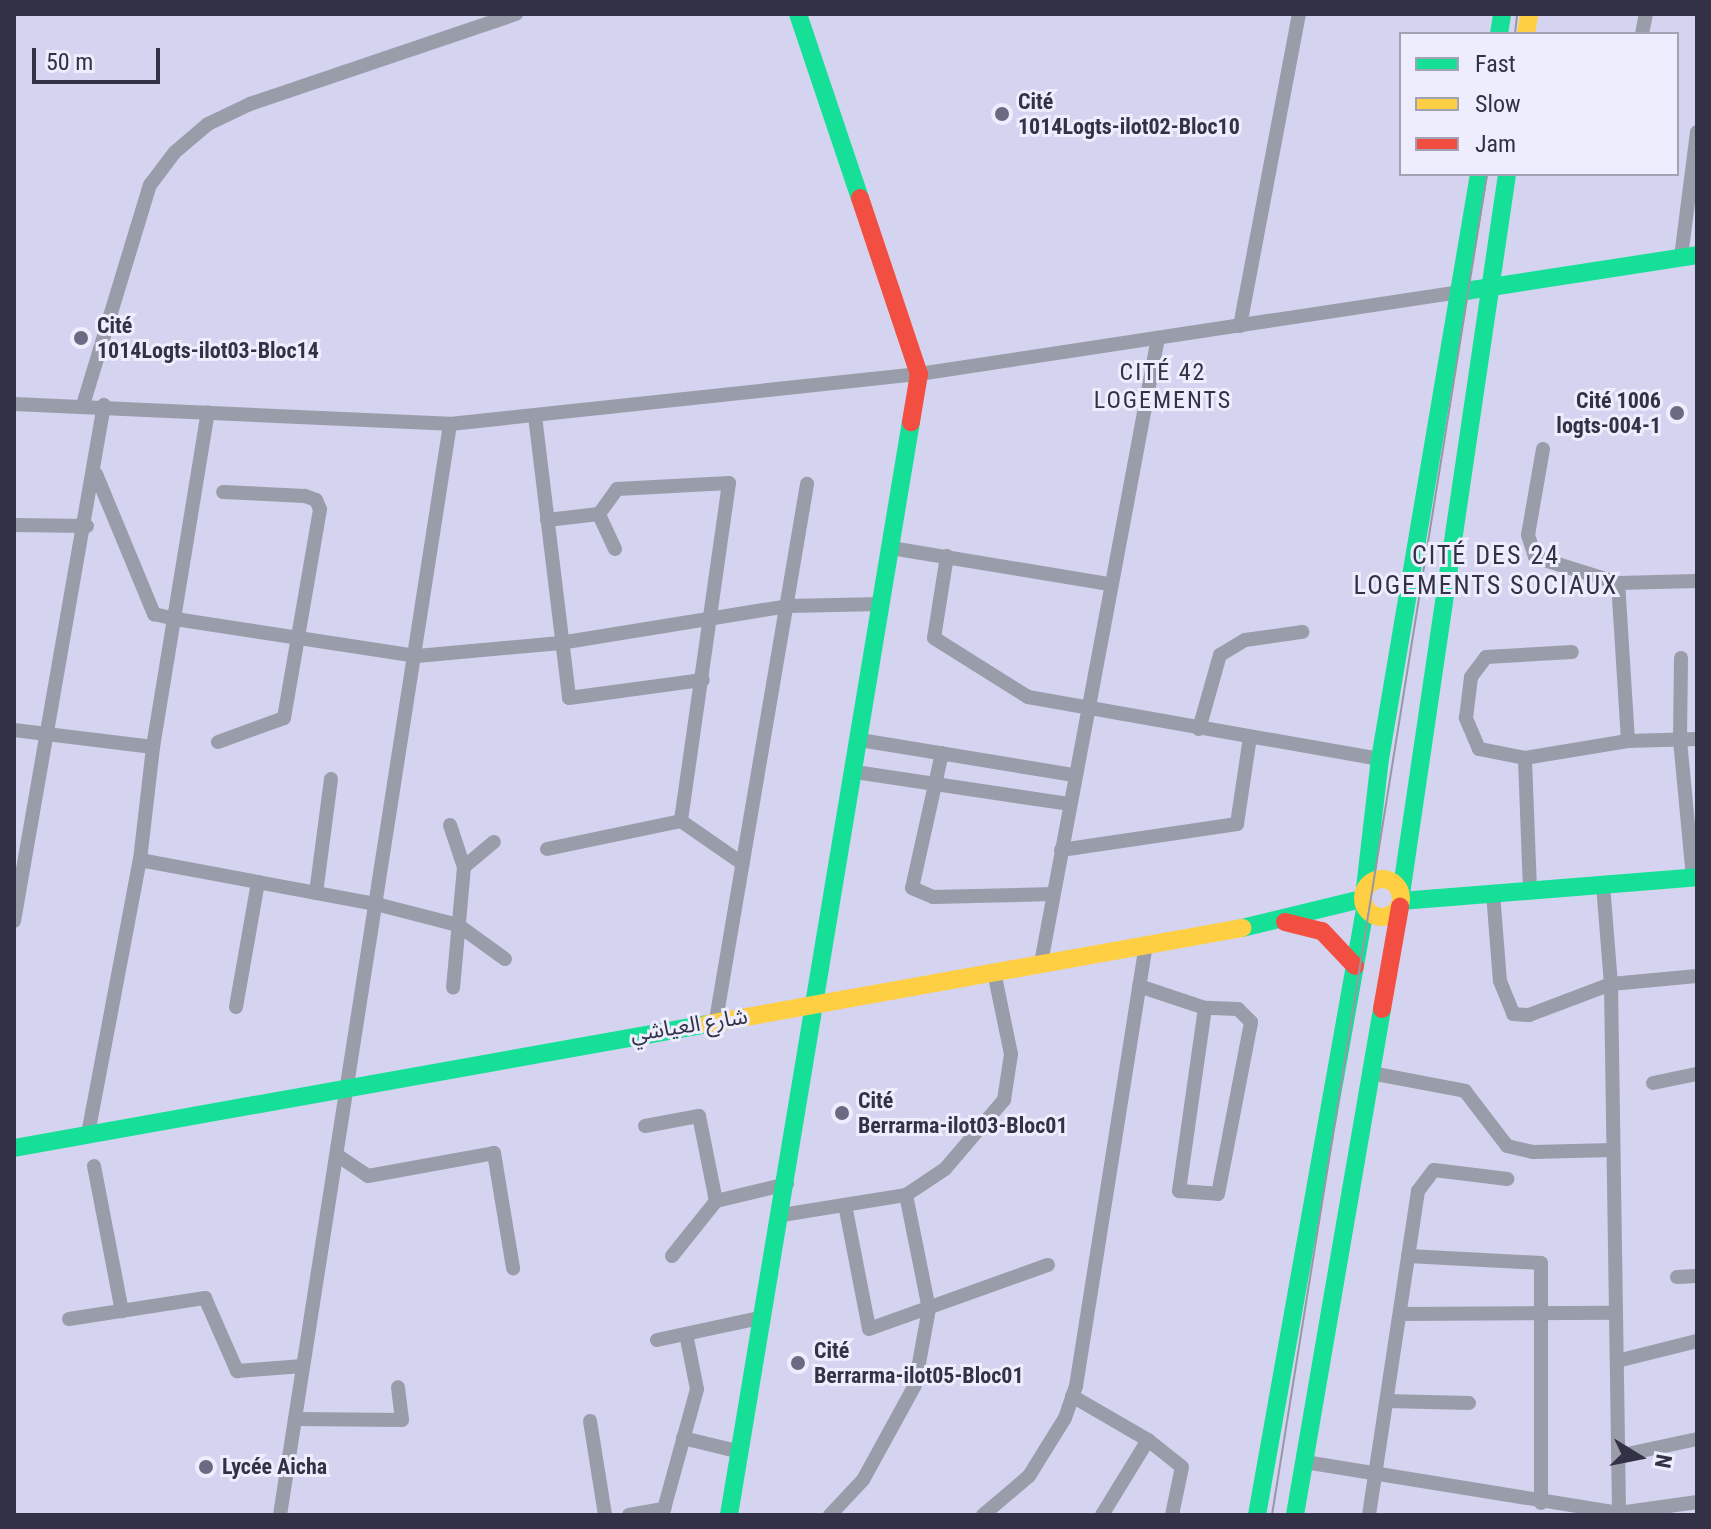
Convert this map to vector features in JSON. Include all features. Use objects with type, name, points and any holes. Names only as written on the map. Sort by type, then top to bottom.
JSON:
[{"type":"street","points":[[83,405],[150,185],[175,152],[208,124],[250,104],[516,14]]},
{"type":"street","points":[[729,1515],[818,1004],[919,374],[798,14]]},
{"type":"street","points":[[1240,326],[1299,14]]},
{"type":"street","points":[[14,404],[104,405],[450,424],[919,374],[1491,288],[1689,256],[1697,132]]},
{"type":"street","points":[[1257,1515],[1355,966],[1380,759],[1479,176]]},
{"type":"street","points":[[1295,1515],[1401,901],[1507,176]]},
{"type":"street","points":[[1041,963],[1108,584],[1158,338]]},
{"type":"street","points":[[14,921],[21,842],[47,735],[87,526],[104,405]]},
{"type":"street","points":[[88,1134],[140,860],[153,747],[208,412]]},
{"type":"street","points":[[535,416],[569,698],[703,680]]},
{"type":"street","points":[[280,1515],[417,656],[450,424]]},
{"type":"street","points":[[1543,449],[1528,535],[1535,557],[1618,583],[1697,581]]},
{"type":"street","points":[[96,474],[154,614],[175,619],[417,656],[560,643],[788,606],[882,604]]},
{"type":"street","points":[[547,520],[599,514],[617,489],[729,483],[713,619],[681,821]]},
{"type":"street","points":[[716,1020],[807,484]]},
{"type":"street","points":[[218,742],[284,718],[320,509],[316,500],[223,492]]},
{"type":"street","points":[[599,514],[615,549]]},
{"type":"street","points":[[14,525],[87,526]]},
{"type":"street","points":[[891,548],[1108,584]]},
{"type":"street","points":[[947,556],[934,638],[1028,697],[1086,710],[1380,759]]},
{"type":"street","points":[[1618,583],[1628,741]]},
{"type":"street","points":[[1199,729],[1220,655],[1245,640],[1302,632]]},
{"type":"street","points":[[1572,652],[1486,657],[1471,677],[1466,718],[1479,749],[1525,758],[1628,741],[1697,739]]},
{"type":"street","points":[[1364,899],[1380,918],[1401,901],[1695,877],[1680,740],[1681,658]]},
{"type":"street","points":[[14,730],[153,747]]},
{"type":"street","points":[[1061,850],[1237,824],[1250,737]]},
{"type":"street","points":[[860,740],[1074,775]]},
{"type":"street","points":[[942,753],[938,785],[912,888],[933,897],[1053,894]]},
{"type":"street","points":[[1525,758],[1530,890]]},
{"type":"street","points":[[855,772],[1069,804]]},
{"type":"street","points":[[316,893],[331,779]]},
{"type":"street","points":[[547,849],[681,821],[743,864]]},
{"type":"street","points":[[450,825],[464,867],[453,987]]},
{"type":"street","points":[[464,867],[494,842]]},
{"type":"street","points":[[140,860],[376,904],[458,925],[505,959]]},
{"type":"street","points":[[1364,899],[1382,878],[1394,883],[1401,901]]},
{"type":"street","points":[[236,1007],[258,882]]},
{"type":"street","points":[[1603,885],[1611,984],[1618,1456],[1624,1513]]},
{"type":"street","points":[[1493,893],[1500,981],[1513,1014],[1529,1015],[1611,984],[1697,976]]},
{"type":"street","name":"شارع العياشي","points":[[14,1148],[1281,921],[1364,899]]},
{"type":"street","points":[[1281,921],[1322,931],[1355,966]]},
{"type":"street","points":[[983,1515],[1029,1476],[1065,1418],[1072,1396],[1146,944]]},
{"type":"street","points":[[782,1215],[906,1195],[945,1169],[1004,1100],[1011,1054],[994,972]]},
{"type":"street","points":[[1139,986],[1205,1008],[1238,1009],[1251,1022],[1218,1194],[1179,1191],[1205,1008]]},
{"type":"street","points":[[1371,1073],[1465,1091],[1507,1146],[1533,1152],[1613,1150]]},
{"type":"street","points":[[1653,1083],[1697,1074]]},
{"type":"street","points":[[645,1126],[699,1116],[716,1201]]},
{"type":"street","points":[[337,1155],[368,1176],[494,1153],[513,1268]]},
{"type":"street","points":[[94,1166],[122,1311]]},
{"type":"street","points":[[1369,1515],[1418,1191],[1434,1170],[1507,1179]]},
{"type":"street","points":[[672,1256],[716,1201],[787,1184]]},
{"type":"street","points":[[830,1515],[863,1480],[915,1385],[929,1309],[906,1195]]},
{"type":"street","points":[[845,1205],[869,1329],[1048,1265]]},
{"type":"street","points":[[1408,1256],[1541,1263],[1541,1503]]},
{"type":"street","points":[[1677,1277],[1697,1276]]},
{"type":"street","points":[[69,1319],[205,1298],[237,1371],[303,1366]]},
{"type":"street","points":[[1400,1314],[1616,1313]]},
{"type":"street","points":[[657,1340],[764,1317]]},
{"type":"street","points":[[629,1515],[664,1509],[697,1389],[686,1334]]},
{"type":"street","points":[[1617,1361],[1697,1341]]},
{"type":"street","points":[[295,1419],[402,1420],[398,1387]]},
{"type":"street","points":[[1072,1396],[1148,1440],[1182,1467],[1172,1515]]},
{"type":"street","points":[[1387,1401],[1469,1403]]},
{"type":"street","points":[[590,1421],[605,1515]]},
{"type":"street","points":[[683,1438],[741,1452]]},
{"type":"street","points":[[1618,1456],[1697,1439]]},
{"type":"street","points":[[1102,1515],[1148,1440]]},
{"type":"street","points":[[1305,1462],[1541,1503],[1624,1513],[1697,1502]]},
{"type":"tram line","points":[[1515,32],[1517,14]]},
{"type":"tram line","points":[[1272,1515],[1487,176]]},
{"type":"traffic: fast","points":[[798,14],[860,198]]},
{"type":"traffic: fast","points":[[1499,32],[1502,14]]},
{"type":"traffic: fast","points":[[1365,888],[1380,759],[1479,176]]},
{"type":"traffic: fast","points":[[1401,894],[1507,176]]},
{"type":"traffic: fast","points":[[1459,292],[1697,255]]},
{"type":"traffic: fast","points":[[729,1515],[911,422]]},
{"type":"traffic: fast","points":[[1401,901],[1697,877]]},
{"type":"traffic: fast","points":[[1242,928],[1362,899]]},
{"type":"traffic: fast","points":[[1257,1515],[1365,909]]},
{"type":"traffic: fast","points":[[1295,1515],[1382,1009]]},
{"type":"traffic: fast","points":[[14,1148],[707,1024]]},
{"type":"traffic: slow","points":[[1526,32],[1529,14]]},
{"type":"traffic: slow","points":[[1382,879],[1396,884],[1401,898],[1396,912],[1382,917],[1368,912],[1363,898],[1368,884],[1382,879]]},
{"type":"traffic: slow","points":[[707,1024],[1242,928]]},
{"type":"traffic: jam","points":[[860,198],[919,374],[911,422]]},
{"type":"traffic: jam","points":[[1382,1009],[1400,907]]},
{"type":"traffic: jam","points":[[1285,922],[1322,931],[1355,966]]},
{"type":"place","name":"Cité 1014Logts-ilot02-Bloc10","points":[[1002,114]]},
{"type":"place","name":"Cité 1014Logts-ilot03-Bloc14","points":[[81,338]]},
{"type":"place","name":"Cité 1006 logts-004-1","points":[[1677,413]]},
{"type":"place","name":"Cité Berrarma-ilot03-Bloc01","points":[[842,1113]]},
{"type":"place","name":"Cité Berrarma-ilot05-Bloc01","points":[[798,1363]]},
{"type":"place","name":"Lycée Aicha","points":[[206,1467]]},
{"type":"district","name":"CITÉ 42 LOGEMENTS","points":[[1163,387]]},
{"type":"district","name":"CITÉ DES 24 LOGEMENTS SOCIAUX","points":[[1486,571]]}]
